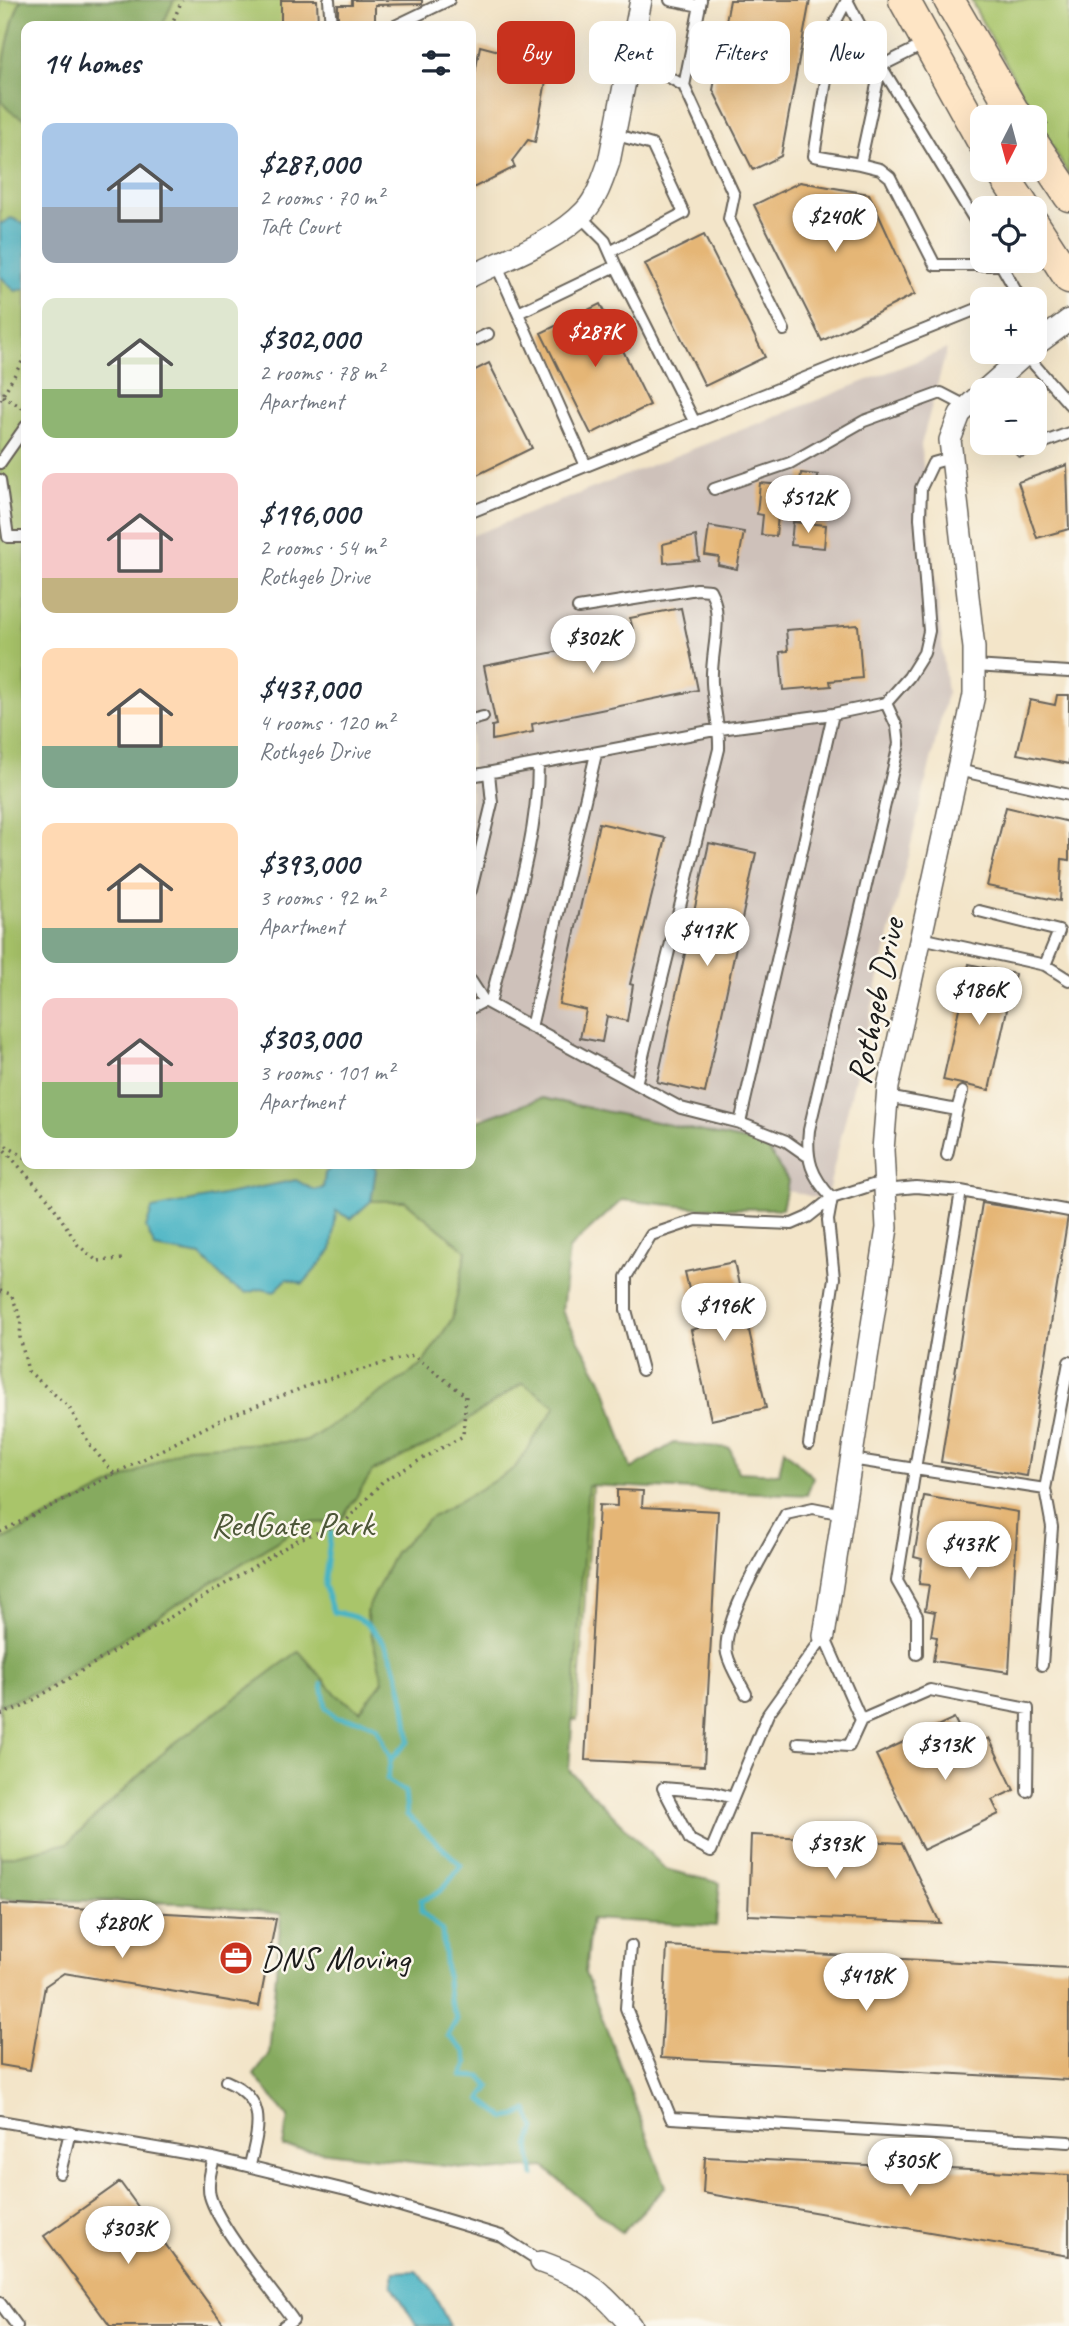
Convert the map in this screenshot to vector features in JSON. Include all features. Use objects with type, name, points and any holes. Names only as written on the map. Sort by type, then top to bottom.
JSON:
[{"type":"main road","points":[[904,0],[970,119]]},
{"type":"main road","points":[[949,0],[1010,105]]},
{"type":"main road","points":[[1047,163],[1069,196]]},
{"type":"main road","points":[[1047,243],[1069,278]]},
{"type":"street","points":[[637,21],[641,0]]},
{"type":"street","points":[[476,274],[553,236],[579,215],[600,188],[624,84]]},
{"type":"street","name":"Rothgeb Drive","points":[[1047,337],[1069,320]]},
{"type":"street","name":"Rothgeb Drive","points":[[999,378],[1015,364]]},
{"type":"street","name":"Rothgeb Drive","points":[[824,1636],[887,1228],[883,1150],[887,1097],[974,695],[974,666],[950,440],[960,414],[970,405]]},
{"type":"street","points":[[541,2262],[580,2276],[613,2305],[631,2326]]},
{"type":"lane","points":[[329,0],[331,21]]},
{"type":"lane","points":[[406,21],[449,0]]},
{"type":"lane","points":[[670,0],[700,3],[684,86],[734,195],[729,219],[784,330]]},
{"type":"lane","points":[[847,0],[858,21]]},
{"type":"lane","points":[[847,0],[835,23],[814,156],[880,169],[890,177],[935,265],[970,264]]},
{"type":"lane","points":[[887,63],[928,43]]},
{"type":"lane","points":[[887,76],[970,212]]},
{"type":"lane","points":[[676,82],[684,86]]},
{"type":"lane","points":[[860,164],[877,84]]},
{"type":"lane","points":[[610,252],[684,213],[652,145],[614,134]]},
{"type":"lane","points":[[579,215],[605,242],[695,423]]},
{"type":"lane","points":[[496,264],[586,466]]},
{"type":"lane","points":[[517,313],[616,266]]},
{"type":"lane","points":[[476,510],[970,312]]},
{"type":"lane","points":[[476,340],[488,334]]},
{"type":"lane","points":[[1039,364],[1069,404]]},
{"type":"lane","points":[[714,489],[790,463],[864,421],[941,393],[970,396]]},
{"type":"lane","points":[[0,463],[21,433]]},
{"type":"lane","points":[[1047,441],[1069,433]]},
{"type":"lane","points":[[476,775],[720,729],[834,714],[886,703],[909,677],[924,653],[930,617],[920,518],[921,488],[933,463],[951,458]]},
{"type":"lane","points":[[0,480],[8,537],[21,537]]},
{"type":"lane","points":[[578,608],[697,589],[710,590],[717,602],[712,682],[720,729],[719,748],[636,1084]]},
{"type":"lane","points":[[974,666],[1069,672]]},
{"type":"lane","points":[[832,1198],[815,1180],[806,1154],[809,1130],[898,751],[897,727],[886,703]]},
{"type":"lane","points":[[740,1123],[834,714]]},
{"type":"lane","points":[[476,719],[483,717]]},
{"type":"lane","points":[[531,1027],[596,754]]},
{"type":"lane","points":[[487,1002],[538,804],[538,764]]},
{"type":"lane","points":[[958,770],[1069,795]]},
{"type":"lane","points":[[476,869],[492,803],[489,773]]},
{"type":"lane","points":[[979,911],[1064,929],[1045,965]]},
{"type":"lane","points":[[921,938],[1045,965],[1069,980]]},
{"type":"lane","points":[[476,988],[487,1002],[681,1108],[740,1123],[786,1141],[806,1154]]},
{"type":"lane","points":[[476,1006],[487,1002]]},
{"type":"lane","points":[[947,1155],[962,1092]]},
{"type":"lane","points":[[887,1097],[957,1110]]},
{"type":"lane","points":[[642,1370],[626,1310],[626,1277],[652,1235],[696,1220],[792,1224],[808,1217],[832,1198],[885,1186],[961,1191],[1069,1211]]},
{"type":"lane","points":[[917,1654],[918,1616],[897,1581],[961,1191]]},
{"type":"lane","points":[[808,1444],[834,1278],[828,1220],[832,1198]]},
{"type":"lane","points":[[1042,1665],[1052,1527],[1045,1489],[1069,1362]]},
{"type":"lane","points":[[852,1459],[1045,1489]]},
{"type":"lane","points":[[746,1694],[727,1654],[728,1634],[758,1566],[786,1514],[813,1508],[843,1514]]},
{"type":"lane","points":[[824,1636],[861,1720]]},
{"type":"lane","points":[[733,1798],[712,1792],[663,1788],[690,1840],[710,1851],[733,1798],[768,1714],[824,1636]]},
{"type":"lane","points":[[798,1743],[849,1746],[861,1720],[930,1690],[941,1689],[1028,1709],[1027,1791]]},
{"type":"lane","points":[[631,1946],[626,2007],[671,2118],[1069,2141]]},
{"type":"lane","points":[[226,2081],[240,2087],[253,2101],[257,2111],[259,2123],[250,2165]]},
{"type":"lane","points":[[0,2121],[250,2165],[501,2236],[541,2262]]},
{"type":"lane","points":[[60,2172],[70,2132]]},
{"type":"lane","points":[[214,2158],[208,2182],[219,2217],[293,2320],[284,2326]]},
{"type":"lane","points":[[0,2303],[17,2326]]},
{"type":"path","points":[[173,21],[182,0]]},
{"type":"path","points":[[21,364],[1,398],[21,408]]},
{"type":"path","points":[[0,1144],[21,1155]]},
{"type":"path","points":[[0,1144],[21,1168]]},
{"type":"path","points":[[22,1169],[50,1201],[78,1245],[97,1261],[124,1259]]},
{"type":"path","points":[[0,1291],[11,1294],[21,1319],[20,1337],[28,1371],[69,1408],[90,1445],[115,1475]]},
{"type":"path","points":[[0,1532],[224,1418],[318,1382],[413,1355],[466,1396],[463,1436],[383,1481],[344,1523],[299,1539],[22,1707],[0,1715]]},
{"type":"shaded area","points":[[947,349],[921,445],[947,693],[826,1200],[476,1114],[476,534]]},
{"type":"green space","name":"RedGate Park","points":[[0,0],[283,0],[284,21],[21,21],[21,1169],[462,1169],[592,1486],[577,1720],[517,1717],[0,1882]]},
{"type":"green space","points":[[21,0],[174,0],[164,21],[21,21],[21,117],[9,110],[1,100],[6,49]]},
{"type":"green space","points":[[971,0],[1069,0],[1069,176],[1047,137],[1047,105],[1029,105]]},
{"type":"green space","points":[[542,1098],[765,1145],[788,1181],[782,1209],[700,1208],[622,1200],[569,1249],[562,1311],[605,1387],[631,1469],[674,1443],[730,1448],[738,1472],[779,1474],[784,1449],[813,1477],[807,1495],[588,1485],[569,1770],[665,1869],[720,1883],[716,1926],[591,1919],[585,1973],[666,2186],[622,2233],[544,2167],[488,2171],[283,2147],[288,2117],[254,2075],[269,2055],[281,1914],[182,1903],[0,1899],[0,1858],[68,1843],[168,1748],[299,1651],[337,1695],[360,1711],[383,1681],[366,1612],[395,1552],[429,1519],[514,1469],[556,1406],[523,1383],[438,1440],[373,1471],[340,1522],[306,1523],[41,1690],[0,1705],[0,1541],[186,1447],[307,1441],[421,1366],[452,1319],[466,1251],[405,1201],[371,1201],[376,1169],[476,1169],[476,1121]]},
{"type":"water","points":[[11,218],[21,222],[21,290],[15,291],[0,276],[0,224]]},
{"type":"water","points":[[330,1169],[376,1169],[371,1201],[351,1219],[336,1211],[332,1250],[303,1284],[287,1279],[274,1292],[261,1289],[247,1293],[231,1286],[201,1256],[155,1248],[146,1228],[152,1209],[296,1180],[314,1190],[323,1188],[325,1173]]},
{"type":"water","points":[[416,2271],[429,2285],[450,2326],[417,2326],[392,2285],[394,2272]]},
{"type":"building","points":[[281,0],[317,0],[318,21],[281,21]]},
{"type":"building","points":[[352,0],[422,0],[422,4],[375,5],[375,21],[338,21],[338,5],[352,5]]},
{"type":"building","points":[[730,0],[810,0],[781,156],[753,170],[713,90],[714,84],[790,84],[790,21],[726,21]]},
{"type":"building","points":[[480,46],[497,50],[497,84],[545,84],[535,142],[528,140],[512,161],[515,167],[476,186],[476,68]]},
{"type":"building","points":[[800,182],[869,194],[915,294],[822,341],[754,205]]},
{"type":"building","points":[[704,235],[765,357],[705,386],[645,264]]},
{"type":"building","points":[[600,304],[650,405],[591,434],[541,333]]},
{"type":"building","points":[[489,363],[532,448],[476,476],[476,370]]},
{"type":"building","points":[[1067,465],[1069,529],[1037,538],[1018,482]]},
{"type":"building","points":[[801,473],[818,475],[815,517],[797,516]]},
{"type":"building","points":[[760,483],[781,485],[776,536],[761,535],[763,515],[757,514]]},
{"type":"building","points":[[793,522],[826,525],[824,548],[791,545]]},
{"type":"building","points":[[709,526],[744,532],[737,569],[718,565],[719,557],[705,555]]},
{"type":"building","points":[[696,536],[699,560],[664,563],[663,544]]},
{"type":"building","points":[[681,608],[698,690],[532,724],[533,732],[492,740],[492,726],[496,725],[484,666],[601,643],[599,637],[633,630],[630,618]]},
{"type":"building","points":[[858,625],[862,678],[830,681],[831,686],[783,690],[780,652],[788,651],[786,630]]},
{"type":"building","points":[[1057,695],[1069,695],[1069,764],[1017,754],[1030,700],[1055,705]]},
{"type":"building","points":[[1006,807],[1069,822],[1069,860],[1062,859],[1060,901],[987,886]]},
{"type":"building","points":[[599,823],[666,838],[630,984],[633,985],[627,1021],[607,1016],[602,1042],[580,1038],[586,1010],[559,1004]]},
{"type":"building","points":[[709,843],[756,853],[705,1093],[657,1082]]},
{"type":"building","points":[[969,964],[1015,974],[989,1090],[943,1080]]},
{"type":"building","points":[[982,1203],[1068,1216],[1027,1476],[941,1462]]},
{"type":"building","points":[[734,1262],[766,1408],[711,1420],[691,1330],[698,1328],[685,1272]]},
{"type":"building","points":[[617,1490],[643,1491],[642,1507],[718,1511],[704,1766],[585,1760],[599,1505],[617,1506]]},
{"type":"building","points":[[924,1496],[1018,1512],[1009,1672],[933,1661],[937,1637],[931,1636],[935,1612],[925,1610],[929,1585],[919,1584],[922,1559],[914,1557]]},
{"type":"building","points":[[954,1718],[969,1748],[989,1738],[1014,1790],[992,1800],[999,1814],[923,1850],[876,1755]]},
{"type":"building","points":[[751,1835],[902,1843],[940,1923],[748,1915]]},
{"type":"building","points":[[0,1904],[276,1919],[259,2006],[64,1973],[45,1986],[30,2070],[0,2065]]},
{"type":"building","points":[[667,1946],[1069,1968],[1069,2080],[661,2058]]},
{"type":"building","points":[[705,2157],[1069,2175],[1069,2256],[703,2193]]},
{"type":"building","points":[[120,2182],[225,2326],[110,2326],[44,2236]]},
{"type":"waterway","points":[[331,1532],[324,1585],[333,1612],[356,1618],[372,1629],[391,1657],[402,1691],[409,1741],[391,1759],[387,1780],[405,1792],[407,1815],[461,1865],[439,1891],[421,1900],[421,1911],[442,1931],[449,2000],[457,2019],[448,2036],[464,2051],[468,2064],[462,2076],[481,2077],[490,2087],[481,2099],[505,2118],[517,2116],[527,2110],[535,2128],[529,2147],[534,2175]]},
{"type":"waterway","points":[[322,1684],[326,1707],[336,1718],[362,1720],[377,1727],[391,1759]]},
{"type":"place","name":"DNS Moving","points":[[236,1958]]}]
